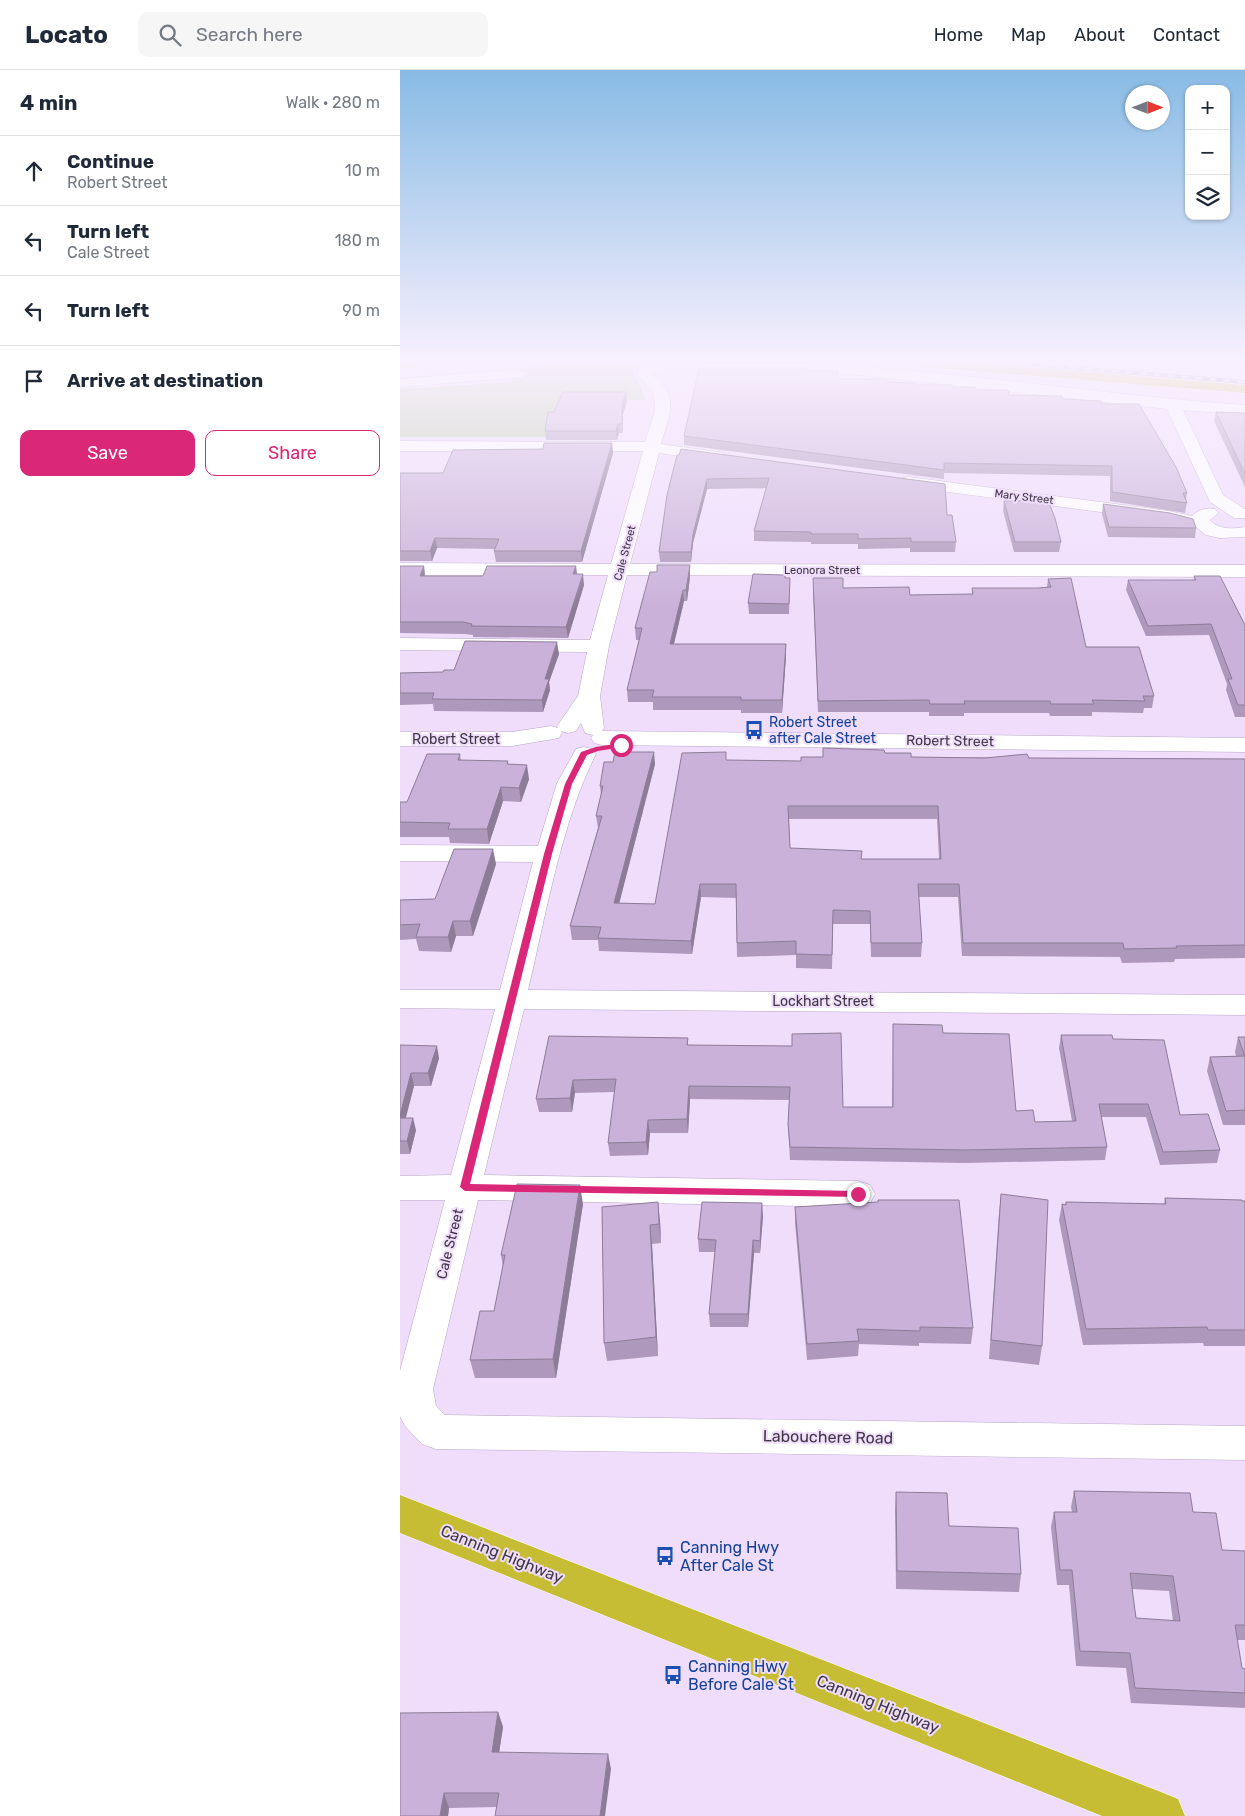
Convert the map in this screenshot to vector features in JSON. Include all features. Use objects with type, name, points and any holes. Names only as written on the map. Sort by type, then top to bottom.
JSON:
[{"type":"highway","name":"Canning Highway","points":[[400,1514],[1161,1816]]},
{"type":"street","name":"Cale Street","points":[[418,1414],[414,1389],[573,747],[589,696],[599,646],[654,444]]},
{"type":"street","points":[[1186,444],[1209,516],[1243,534]]},
{"type":"street","points":[[400,446],[641,446],[731,459]]},
{"type":"street","name":"Mary Street","points":[[897,480],[1169,516],[1209,516],[1223,512],[1243,534]]},
{"type":"street","name":"Leonora Street","points":[[400,569],[1245,571]]},
{"type":"street","points":[[400,644],[599,646]]},
{"type":"street","name":"Robert Street","points":[[400,738],[512,739],[573,747],[655,740],[731,739],[1245,745]]},
{"type":"street","points":[[400,853],[548,854]]},
{"type":"street","name":"Lockhart Street","points":[[400,999],[1245,1005]]},
{"type":"street","points":[[400,1188],[465,1187],[858,1194]]},
{"type":"street","name":"Labouchere Road","points":[[418,1414],[436,1432],[1245,1443]]},
{"type":"building","points":[[544,444],[612,444],[581,551],[494,551],[499,539],[435,538],[430,551],[400,551],[400,473],[443,473],[453,450],[543,449]]},
{"type":"building","points":[[749,444],[1163,444],[1176,467],[1187,493],[1183,493],[1187,503],[1112,492],[1112,466],[944,463],[944,470]]},
{"type":"building","points":[[1231,444],[1245,444],[1245,474]]},
{"type":"building","points":[[681,449],[945,484],[947,515],[952,515],[956,542],[911,542],[911,538],[858,539],[858,534],[754,531],[769,478],[707,479],[693,534],[691,552],[659,552],[667,495],[677,455],[679,455]]},
{"type":"building","points":[[1048,500],[1061,542],[1015,542],[1004,501]]},
{"type":"building","points":[[1103,504],[1170,513],[1193,519],[1196,528],[1109,527]]},
{"type":"building","points":[[657,565],[690,565],[686,590],[683,590],[670,644],[786,644],[782,700],[741,700],[741,697],[652,697],[654,690],[627,690],[642,628],[635,628],[650,572],[657,572]]},
{"type":"building","points":[[400,566],[424,566],[420,576],[483,576],[487,566],[576,566],[573,574],[583,574],[566,627],[471,626],[472,624],[463,622],[400,622]]},
{"type":"building","points":[[753,574],[785,575],[785,578],[790,578],[789,604],[748,603]]},
{"type":"building","points":[[1194,576],[1220,576],[1245,625],[1245,705],[1238,705],[1228,679],[1232,679],[1211,624],[1148,626],[1128,580],[1196,580]]},
{"type":"building","points":[[813,578],[843,578],[843,588],[909,587],[910,595],[973,594],[972,588],[1051,587],[1048,579],[1071,578],[1086,647],[1139,647],[1154,696],[1143,696],[1145,701],[1092,700],[1094,704],[1051,704],[1050,701],[964,701],[965,704],[930,704],[929,700],[818,701]]},
{"type":"building","points":[[465,641],[557,642],[545,679],[549,679],[542,700],[432,699],[434,693],[400,693],[400,673],[454,670]]},
{"type":"building","points":[[823,748],[884,750],[885,753],[911,753],[911,757],[985,758],[1027,754],[1029,758],[1245,759],[1245,945],[1124,949],[1123,943],[963,943],[959,884],[918,884],[922,943],[871,943],[870,911],[833,910],[832,955],[796,954],[796,941],[737,943],[736,884],[700,884],[691,941],[598,938],[601,927],[570,926],[602,816],[596,816],[603,786],[600,786],[604,762],[613,762],[615,752],[654,752],[614,903],[655,904],[682,753],[726,752],[726,760],[801,761],[801,757],[823,757]],"holes":[[[788,806],[938,806],[941,859],[861,859],[862,851],[790,848]]]},
{"type":"building","points":[[427,754],[460,754],[458,760],[508,761],[507,764],[527,765],[519,788],[501,787],[487,829],[448,829],[450,823],[400,822],[400,802],[407,802]]},
{"type":"building","points":[[454,849],[493,849],[470,921],[453,921],[448,937],[416,937],[420,924],[400,925],[400,900],[435,899]]},
{"type":"building","points":[[893,1024],[942,1025],[943,1033],[1009,1034],[1016,1111],[1033,1110],[1035,1122],[1076,1121],[1061,1035],[1112,1035],[1113,1039],[1164,1040],[1180,1115],[1208,1114],[1220,1150],[1163,1152],[1148,1104],[1099,1104],[1107,1147],[966,1150],[790,1147],[788,1124],[790,1087],[689,1086],[687,1119],[648,1120],[646,1142],[608,1143],[616,1079],[573,1080],[570,1098],[536,1099],[549,1036],[688,1038],[687,1045],[792,1046],[792,1034],[841,1033],[843,1107],[893,1107]]},
{"type":"building","points":[[1238,1037],[1245,1037],[1245,1056]]},
{"type":"building","points":[[400,1045],[437,1046],[428,1073],[411,1073],[400,1115]]},
{"type":"building","points":[[1245,1056],[1245,1110],[1226,1111],[1210,1057]]},
{"type":"building","points":[[400,1118],[413,1118],[407,1141],[400,1141]]},
{"type":"building","points":[[517,1184],[580,1185],[553,1359],[470,1360],[480,1311],[494,1311],[505,1255],[501,1255]]},
{"type":"building","points":[[1001,1194],[1048,1200],[1042,1346],[991,1340]]},
{"type":"building","points":[[1165,1198],[1245,1201],[1245,1330],[1208,1330],[1207,1327],[1086,1329],[1062,1204],[1066,1205],[1066,1202],[1166,1204]]},
{"type":"building","points":[[878,1200],[959,1200],[973,1328],[920,1327],[920,1331],[857,1329],[859,1341],[807,1344],[795,1207],[878,1202]]},
{"type":"building","points":[[658,1202],[659,1224],[650,1225],[656,1337],[604,1343],[602,1207]]},
{"type":"building","points":[[702,1202],[762,1203],[760,1241],[753,1240],[748,1314],[709,1314],[716,1240],[698,1239]]},
{"type":"building","points":[[1074,1491],[1190,1493],[1193,1512],[1216,1513],[1222,1550],[1245,1551],[1245,1625],[1235,1625],[1242,1668],[1245,1669],[1245,1693],[1135,1688],[1130,1653],[1080,1651],[1072,1570],[1060,1570],[1054,1512],[1077,1512]],"holes":[[[1130,1573],[1173,1576],[1180,1621],[1136,1618]]]},
{"type":"building","points":[[896,1492],[947,1493],[949,1526],[1018,1528],[1021,1574],[897,1571]]},
{"type":"building","points":[[498,1712],[492,1752],[608,1754],[600,1816],[495,1816],[499,1793],[444,1793],[440,1816],[400,1816],[400,1713]]},
{"type":"place","name":"Robert Street after Cale Street","points":[[754,730]]},
{"type":"place","name":"Canning Hwy After Cale St","points":[[665,1556]]},
{"type":"place","name":"Canning Hwy Before Cale St","points":[[673,1675]]},
{"type":"route","points":[[621,745],[596,749],[584,754],[569,784],[548,854],[465,1187],[858,1194]]}]
